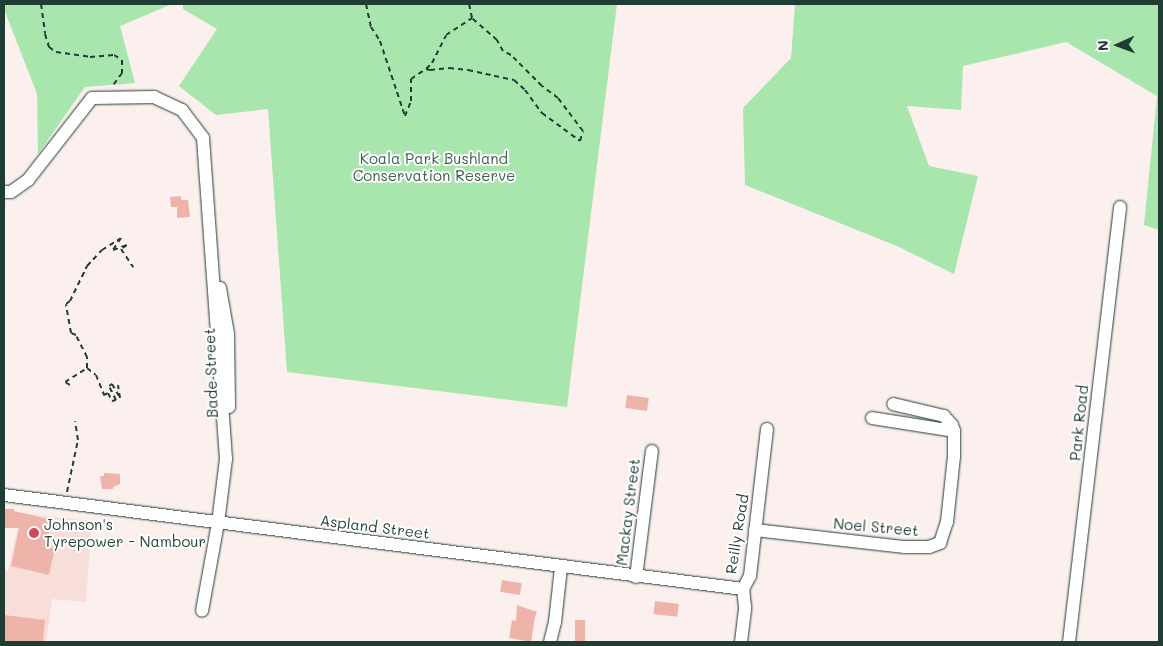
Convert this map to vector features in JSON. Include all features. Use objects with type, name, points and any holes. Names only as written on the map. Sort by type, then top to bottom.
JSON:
[{"type":"street","name":"Bade Street","points":[[4,192],[11,192],[28,180],[92,98],[154,97],[182,110],[203,138],[226,459],[218,523],[202,611]]},
{"type":"street","name":"Park Road","points":[[1069,642],[1120,207]]},
{"type":"street","points":[[872,418],[954,431],[952,425],[944,416],[893,404]]},
{"type":"street","name":"Reilly Road","points":[[741,642],[744,607],[743,589],[750,576],[767,429]]},
{"type":"street","name":"Noel Street","points":[[755,530],[905,547],[935,547],[940,543],[947,522],[954,431]]},
{"type":"street","name":"Mackay Street","points":[[636,577],[652,451]]},
{"type":"street","name":"Aspland Street","points":[[4,495],[561,568],[743,589]]},
{"type":"street","points":[[550,642],[555,622],[561,568]]},
{"type":"path","points":[[41,4],[49,47],[56,52],[90,57],[114,54],[122,60],[122,72],[115,85],[108,89]]},
{"type":"path","points":[[366,4],[371,27],[380,41],[405,116],[411,101],[411,79],[432,63],[446,35],[472,18]]},
{"type":"path","points":[[426,68],[430,70],[449,68],[468,70],[514,80],[525,90],[542,113],[580,141],[583,131],[558,98],[542,86],[511,55],[503,51],[496,40],[472,18],[469,4]]},
{"type":"path","points":[[87,368],[87,357],[76,335],[71,333],[66,304],[70,302],[87,266],[102,250],[121,238],[113,250],[126,244],[121,250],[133,267]]},
{"type":"path","points":[[87,368],[96,375],[104,395],[108,393],[112,401],[116,400],[109,386],[112,384],[120,398],[118,385]]},
{"type":"path","points":[[70,385],[65,382],[87,368]]},
{"type":"path","points":[[68,488],[78,440],[75,421]]},
{"type":"shaded area","points":[[21,513],[92,521],[86,602],[52,599],[46,642],[4,642],[4,571],[8,571]]},
{"type":"green space","points":[[4,4],[172,4],[120,26],[135,83],[85,87],[38,154],[37,94],[4,9]]},
{"type":"green space","name":"Koala Park Bushland Conservation Reserve","points":[[183,4],[617,4],[567,407],[287,372],[268,109],[216,115],[179,86],[217,29],[183,9]]},
{"type":"green space","points":[[795,4],[1159,4],[1159,230],[1144,225],[1157,96],[1066,42],[963,66],[961,110],[907,106],[929,166],[978,176],[954,274],[899,247],[745,185],[743,108],[791,58]]},
{"type":"building","points":[[181,196],[181,200],[188,200],[190,217],[177,218],[177,207],[171,207],[170,197]]},
{"type":"building","points":[[627,395],[649,398],[647,411],[625,408]]},
{"type":"building","points":[[104,473],[120,474],[120,484],[113,487],[113,489],[102,489],[100,476],[104,476]]},
{"type":"building","name":"Johnson's Tyrepower - Nambour","points":[[4,509],[14,509],[14,511],[52,520],[46,547],[55,548],[49,575],[11,566],[19,528],[4,528]]},
{"type":"building","points":[[502,580],[522,583],[520,595],[500,592]]},
{"type":"building","points":[[655,601],[679,604],[677,617],[653,614]]},
{"type":"building","points":[[517,605],[537,612],[531,642],[509,638],[512,620],[516,621]]},
{"type":"building","points":[[4,615],[45,620],[43,642],[4,642]]},
{"type":"building","points":[[575,620],[585,620],[585,642],[575,642]]},
{"type":"place","name":"Johnson's Tyrepower - Nambour","points":[[34,533]]}]
